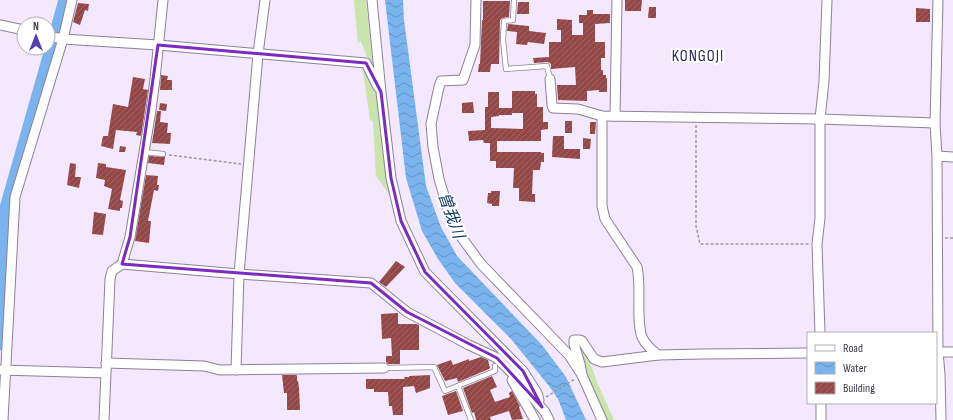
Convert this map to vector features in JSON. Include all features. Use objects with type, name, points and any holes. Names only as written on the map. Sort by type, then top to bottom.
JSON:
[{"type":"street","points":[[3,420],[3,371],[15,197],[72,0]]},
{"type":"street","points":[[104,420],[110,279],[112,271],[122,264],[130,237],[155,79],[162,0]]},
{"type":"street","points":[[236,370],[239,274],[258,54],[265,0]]},
{"type":"street","points":[[372,0],[391,178],[401,221],[426,272],[484,333],[523,371],[550,420]]},
{"type":"street","points":[[476,0],[475,45],[463,80],[441,81],[431,124],[433,147],[439,179],[449,212],[459,231],[481,264],[569,355],[602,420]]},
{"type":"street","points":[[615,116],[617,0]]},
{"type":"street","points":[[820,332],[817,244],[820,218],[820,119],[824,81],[827,0]]},
{"type":"street","points":[[937,332],[935,123],[938,0]]},
{"type":"street","points":[[0,24],[16,28]]},
{"type":"street","points":[[56,37],[366,63],[381,92]]},
{"type":"street","points":[[550,79],[553,108],[578,109],[602,116],[820,119],[935,123]]},
{"type":"street","points":[[602,116],[602,206],[605,219],[638,267],[640,276],[639,327],[643,339],[658,355]]},
{"type":"street","points":[[936,156],[953,157]]},
{"type":"street","points":[[122,264],[371,283],[407,312],[469,345],[496,362],[514,375],[542,403]]},
{"type":"street","points":[[484,333],[496,362],[520,392],[535,420]]},
{"type":"street","points":[[579,376],[580,364],[574,340],[582,341],[594,359],[602,362],[658,355],[807,353]]},
{"type":"street","points":[[941,420],[940,374],[937,352],[953,352]]},
{"type":"street","points":[[106,363],[204,366],[220,370],[384,368]]},
{"type":"street","points":[[3,371],[105,373]]},
{"type":"street","points":[[821,404],[822,420]]},
{"type":"lane","points":[[514,0],[513,20],[504,21],[503,40],[506,69],[547,66],[550,79]]},
{"type":"lane","points":[[144,152],[164,154]]},
{"type":"lane","points":[[384,368],[434,367],[445,391],[495,371],[496,362]]},
{"type":"lane","points":[[458,386],[471,420]]},
{"type":"path","points":[[696,117],[696,226],[700,244],[817,244]]},
{"type":"path","points":[[164,154],[249,165]]},
{"type":"path","points":[[542,403],[579,376]]},
{"type":"highlighted area","points":[[158,45],[366,63],[381,92],[391,178],[401,221],[425,272],[523,371],[542,407],[497,358],[407,312],[371,283],[122,264],[130,237]]},
{"type":"green space","points":[[354,0],[366,0],[373,68],[371,68],[361,41],[358,45]]},
{"type":"green space","points":[[362,64],[372,78],[377,94],[390,195],[376,176],[373,121],[370,120]]},
{"type":"green space","points":[[579,352],[584,352],[614,420],[604,420],[584,372]]},
{"type":"water","points":[[385,0],[403,0],[404,20],[426,186],[441,227],[457,256],[542,345],[566,377],[586,420],[566,420],[558,399],[549,386],[511,339],[455,283],[438,259],[422,231],[406,178]]},
{"type":"building","points":[[625,0],[642,0],[641,11],[625,11]]},
{"type":"building","points":[[483,1],[510,1],[509,17],[502,18],[500,20],[499,64],[491,64],[490,72],[478,72],[480,64]]},
{"type":"building","points":[[518,2],[529,2],[529,14],[517,14]]},
{"type":"building","points":[[78,3],[89,4],[88,11],[85,10],[80,25],[73,22]]},
{"type":"building","points":[[649,7],[656,7],[656,18],[648,18]]},
{"type":"building","points":[[916,8],[930,9],[930,22],[916,22]]},
{"type":"building","points":[[587,10],[593,10],[593,14],[610,14],[610,23],[595,24],[595,42],[605,42],[605,58],[601,58],[601,70],[603,70],[603,75],[606,75],[607,78],[607,92],[599,92],[599,90],[587,91],[587,101],[558,100],[557,85],[576,85],[575,67],[551,69],[551,64],[548,62],[534,63],[533,58],[549,57],[549,42],[561,42],[561,30],[557,30],[557,19],[572,20],[572,35],[583,35],[583,23],[579,23],[579,15],[587,15]]},
{"type":"building","points":[[508,24],[529,26],[529,31],[546,33],[544,44],[528,42],[527,45],[516,44],[517,32],[507,31]]},
{"type":"building","points":[[161,75],[168,76],[167,80],[172,80],[172,90],[160,90]]},
{"type":"building","points":[[133,77],[145,79],[143,89],[148,90],[141,136],[136,135],[137,132],[116,130],[113,149],[101,146],[103,136],[108,136],[113,104],[128,107]]},
{"type":"building","points":[[512,91],[535,91],[535,94],[537,94],[537,107],[543,107],[543,122],[548,122],[548,129],[541,130],[541,141],[497,141],[497,152],[544,153],[544,162],[541,162],[540,170],[533,170],[532,194],[535,194],[535,202],[519,201],[519,188],[513,188],[514,168],[496,168],[496,161],[490,161],[490,143],[484,143],[483,140],[469,141],[468,131],[485,130],[485,107],[488,107],[488,92],[499,92],[499,108],[512,108]],"holes":[[[512,113],[523,113],[523,129],[491,128],[491,117],[499,115],[512,115]]]},
{"type":"building","points":[[473,102],[474,113],[462,113],[462,103]]},
{"type":"building","points":[[160,103],[167,104],[166,111],[159,110]]},
{"type":"building","points":[[157,111],[161,111],[160,122],[168,123],[167,133],[171,133],[170,144],[152,143]]},
{"type":"building","points":[[565,121],[572,121],[572,133],[565,133]]},
{"type":"building","points":[[590,122],[596,122],[595,134],[590,134]]},
{"type":"building","points":[[553,136],[564,136],[564,149],[580,149],[580,159],[552,157]]},
{"type":"building","points":[[583,138],[591,139],[590,149],[583,149]]},
{"type":"building","points":[[120,146],[126,147],[125,152],[119,152]]},
{"type":"building","points":[[149,156],[165,157],[164,165],[148,163]]},
{"type":"building","points":[[70,163],[76,164],[75,177],[81,177],[79,188],[67,185]]},
{"type":"building","points":[[98,163],[106,164],[106,167],[126,170],[120,200],[123,201],[120,211],[108,209],[112,189],[104,186],[105,180],[96,178]]},
{"type":"building","points":[[146,175],[158,176],[157,185],[159,185],[158,191],[154,190],[148,221],[151,221],[149,243],[135,241]]},
{"type":"building","points":[[491,191],[500,191],[499,206],[492,206],[492,204],[487,203],[488,193],[491,193]]},
{"type":"building","points":[[94,212],[106,214],[103,235],[92,234]]},
{"type":"building","points":[[396,261],[405,267],[386,287],[379,282]]},
{"type":"building","points":[[398,313],[398,324],[419,325],[419,350],[400,350],[400,364],[388,364],[386,362],[386,356],[392,356],[391,338],[382,339],[381,314]]},
{"type":"building","points":[[481,357],[488,360],[490,368],[458,382],[457,378],[445,381],[437,365],[451,360],[453,365],[469,359],[469,361]]},
{"type":"building","points":[[282,375],[297,375],[300,410],[287,410],[287,393],[284,393]]},
{"type":"building","points":[[430,375],[430,388],[416,393],[414,386],[403,387],[403,415],[393,415],[392,406],[389,406],[388,392],[374,392],[374,389],[366,389],[366,379],[405,379],[404,377],[409,376]]},
{"type":"building","points":[[492,376],[497,387],[490,390],[495,402],[510,397],[509,393],[512,391],[520,406],[523,419],[512,420],[509,411],[490,417],[491,420],[476,420],[463,388]]},
{"type":"building","points":[[456,391],[463,411],[448,415],[442,396]]},
{"type":"waterway","points":[[0,344],[6,208],[65,0]]},
{"type":"district","name":"KONGOJI","points":[[698,55]]},
{"type":"water label","name":"曽我川","points":[[452,215]]}]
